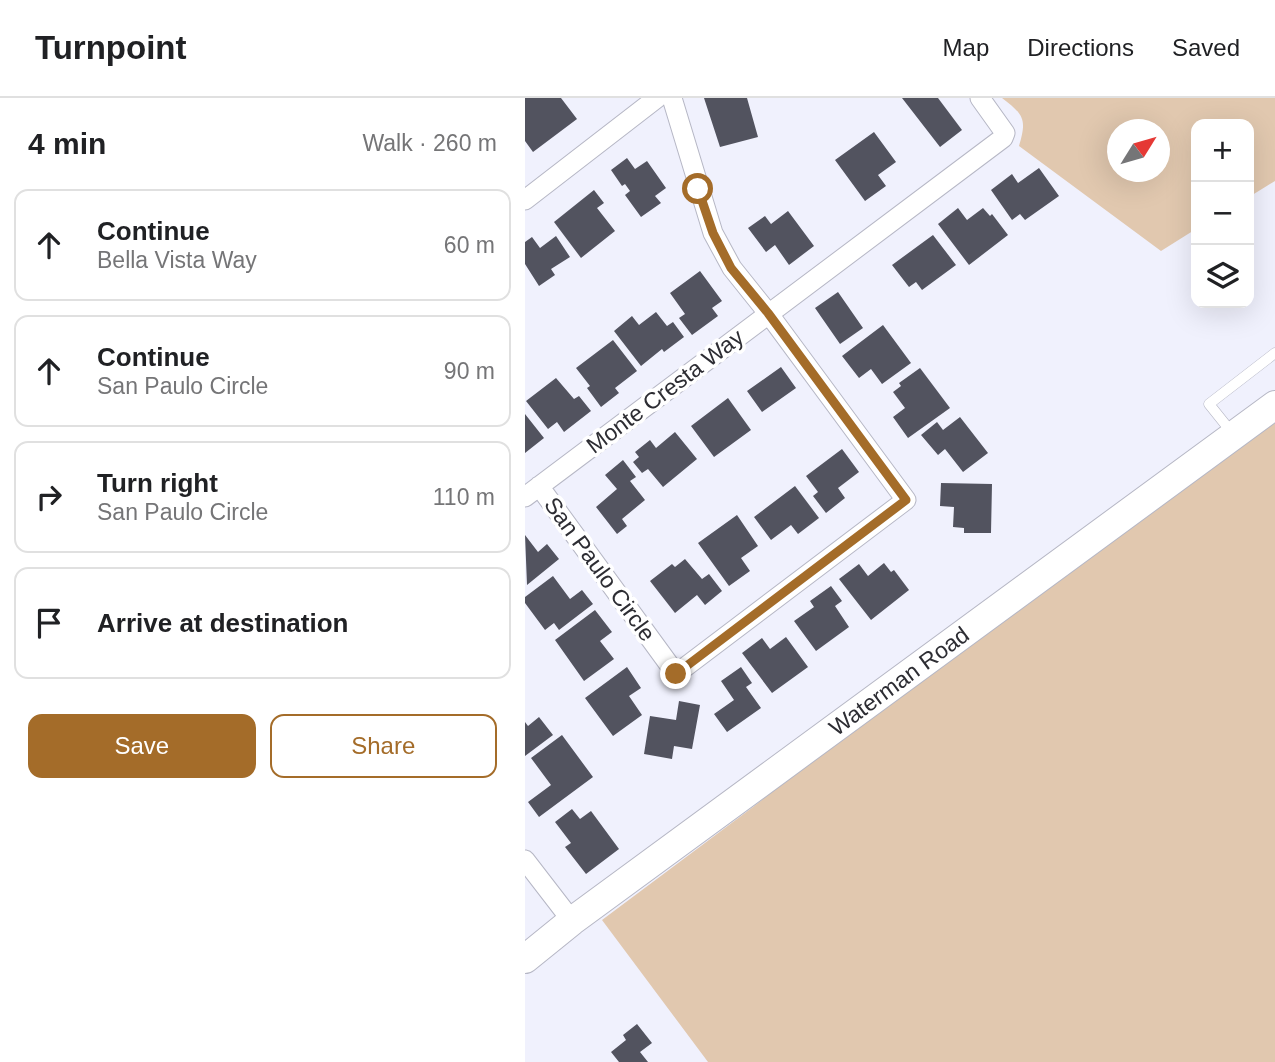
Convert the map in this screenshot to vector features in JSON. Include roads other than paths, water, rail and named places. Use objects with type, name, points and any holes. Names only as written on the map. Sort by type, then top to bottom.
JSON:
[{"type":"main road","name":"Waterman Road","points":[[525,959],[572,921],[1275,405]]},
{"type":"street","points":[[525,200],[657,98]]},
{"type":"street","points":[[672,98],[713,233],[731,268],[768,313]]},
{"type":"street","name":"Monte Cresta Way","points":[[532,491],[1003,138],[1005,134],[980,98]]},
{"type":"street","name":"San Paulo Circle","points":[[532,491],[676,674],[906,500],[768,313]]},
{"type":"street","points":[[525,860],[572,921]]},
{"type":"lane","points":[[1234,436],[1209,404],[1275,353]]}]
